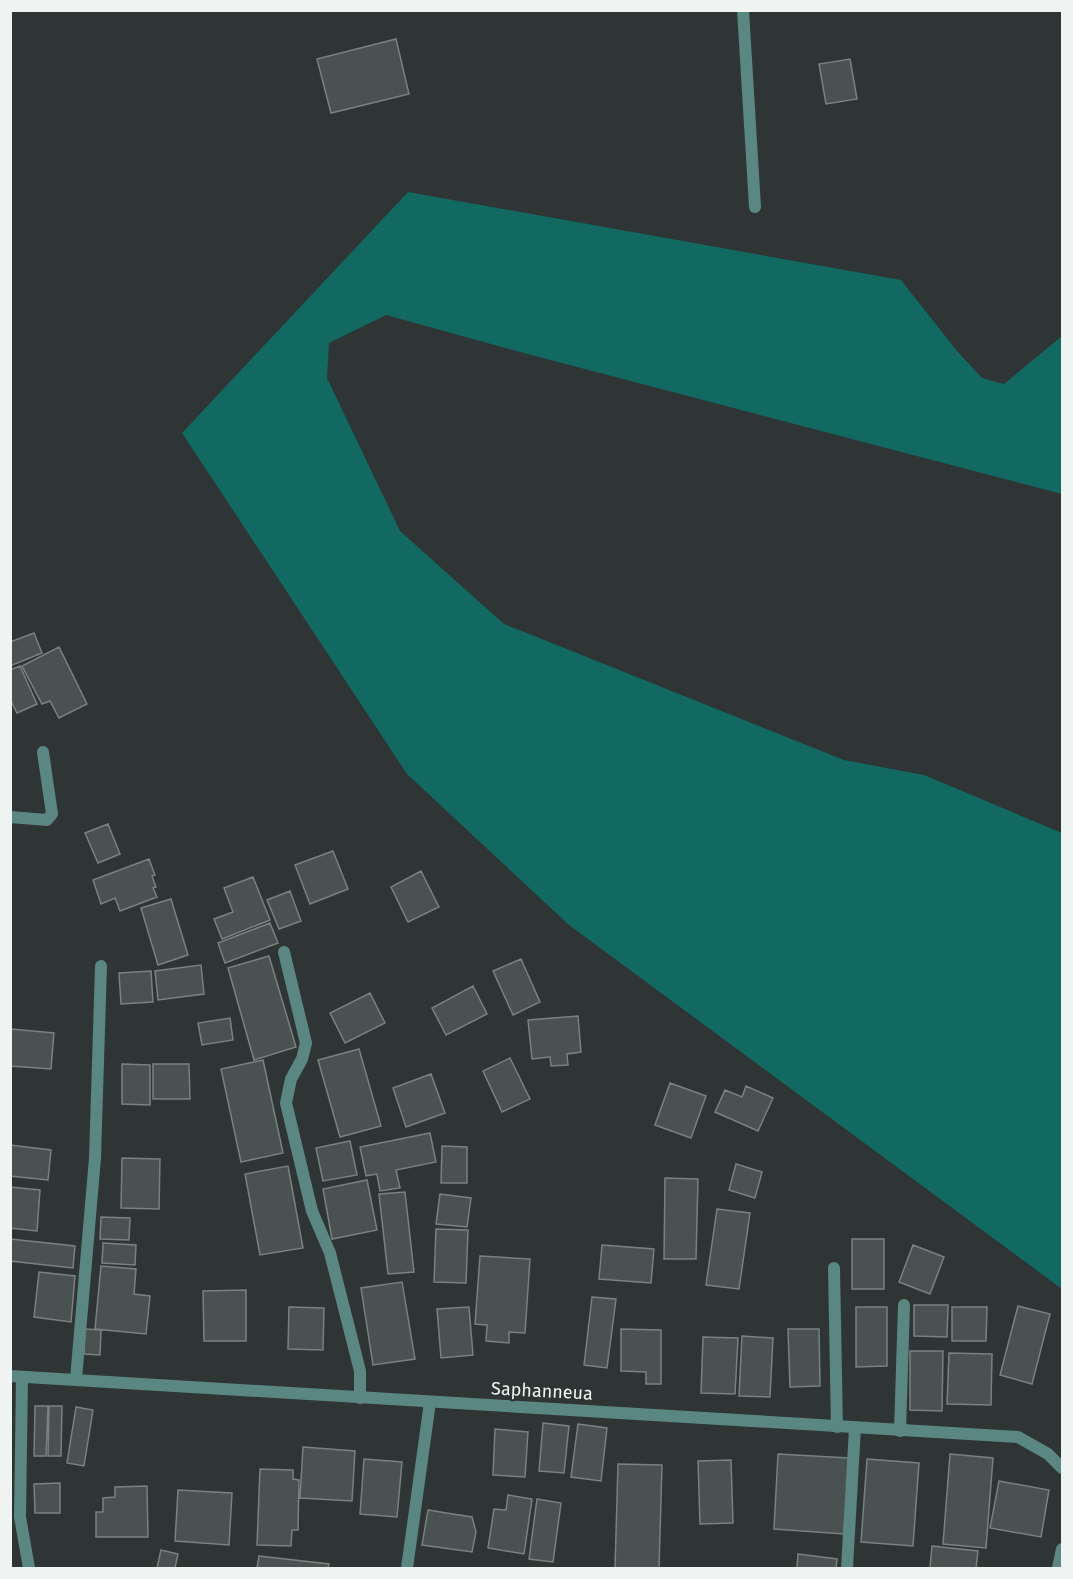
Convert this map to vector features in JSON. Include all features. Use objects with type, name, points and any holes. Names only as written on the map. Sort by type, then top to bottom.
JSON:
[{"type":"street","points":[[743,10],[755,207]]},
{"type":"street","points":[[10,817],[47,820],[52,814],[43,752]]},
{"type":"street","points":[[284,952],[306,1043],[302,1059],[291,1079],[286,1103],[312,1211],[330,1253],[360,1371],[360,1398]]},
{"type":"street","points":[[76,1379],[95,1158],[101,966]]},
{"type":"street","points":[[834,1268],[837,1427]]},
{"type":"street","points":[[900,1431],[904,1305]]},
{"type":"street","points":[[16,1377],[20,1517],[29,1569]]},
{"type":"street","name":"Saphanneua","points":[[16,1377],[1018,1437],[1048,1455],[1062,1468]]},
{"type":"street","points":[[407,1569],[430,1402]]},
{"type":"street","points":[[848,1569],[855,1428]]},
{"type":"street","points":[[1058,1569],[1062,1549]]},
{"type":"shaded area","points":[[408,192],[901,280],[957,351],[982,378],[1004,384],[1062,336],[1062,494],[386,315],[329,343],[327,378],[400,531],[504,624],[844,760],[924,775],[1062,833],[1062,1289],[569,925],[407,774],[182,433]]},
{"type":"building","points":[[396,39],[409,94],[331,113],[317,59]]},
{"type":"building","points":[[850,59],[857,99],[826,104],[819,64]]},
{"type":"building","points":[[34,633],[42,653],[10,666],[10,642]]},
{"type":"building","points":[[59,647],[87,704],[59,718],[50,701],[42,704],[22,666]]},
{"type":"building","points":[[20,666],[37,704],[17,713],[10,699],[10,670]]},
{"type":"building","points":[[108,824],[120,854],[98,863],[85,833]]},
{"type":"building","points":[[333,851],[348,889],[310,904],[295,865]]},
{"type":"building","points":[[149,859],[155,875],[152,876],[156,887],[153,888],[157,897],[120,911],[115,898],[101,904],[93,880]]},
{"type":"building","points":[[421,871],[439,907],[408,922],[391,887]]},
{"type":"building","points":[[253,877],[270,920],[222,939],[214,919],[233,912],[224,888]]},
{"type":"building","points":[[290,891],[301,921],[279,929],[267,900]]},
{"type":"building","points":[[171,899],[188,955],[158,965],[141,908]]},
{"type":"building","points":[[270,923],[278,943],[225,963],[218,943]]},
{"type":"building","points":[[269,956],[296,1047],[254,1060],[228,968]]},
{"type":"building","points":[[521,959],[540,1002],[513,1015],[493,971]]},
{"type":"building","points":[[201,965],[204,994],[158,1000],[155,971]]},
{"type":"building","points":[[151,971],[153,1002],[121,1004],[119,973]]},
{"type":"building","points":[[473,986],[487,1014],[446,1035],[432,1008]]},
{"type":"building","points":[[370,993],[385,1023],[345,1043],[330,1013]]},
{"type":"building","points":[[578,1016],[581,1052],[567,1054],[568,1065],[551,1066],[550,1057],[532,1059],[528,1020]]},
{"type":"building","points":[[230,1018],[233,1040],[202,1045],[198,1023]]},
{"type":"building","points":[[11,1029],[54,1033],[51,1069],[10,1066]]},
{"type":"building","points":[[359,1049],[381,1126],[340,1137],[318,1060]]},
{"type":"building","points":[[510,1058],[530,1099],[502,1112],[483,1071]]},
{"type":"building","points":[[263,1060],[283,1153],[241,1162],[221,1069]]},
{"type":"building","points":[[122,1064],[150,1065],[150,1105],[122,1104]]},
{"type":"building","points":[[153,1064],[189,1064],[190,1099],[153,1099]]},
{"type":"building","points":[[431,1074],[445,1113],[406,1127],[393,1088]]},
{"type":"building","points":[[670,1083],[706,1096],[691,1138],[655,1125]]},
{"type":"building","points":[[746,1086],[773,1098],[758,1131],[715,1112],[725,1090],[742,1097]]},
{"type":"building","points":[[430,1133],[436,1162],[396,1170],[400,1188],[380,1191],[377,1174],[366,1176],[360,1147]]},
{"type":"building","points":[[350,1141],[357,1175],[323,1181],[316,1148]]},
{"type":"building","points":[[10,1145],[51,1150],[48,1180],[10,1176]]},
{"type":"building","points":[[442,1146],[467,1147],[467,1183],[441,1183]]},
{"type":"building","points":[[122,1158],[160,1159],[159,1209],[121,1208]]},
{"type":"building","points":[[736,1164],[762,1172],[755,1198],[729,1190]]},
{"type":"building","points":[[288,1166],[303,1248],[260,1255],[245,1174]]},
{"type":"building","points":[[665,1178],[698,1179],[696,1259],[664,1259]]},
{"type":"building","points":[[367,1180],[377,1230],[332,1239],[323,1189]]},
{"type":"building","points":[[10,1187],[40,1190],[37,1231],[10,1228]]},
{"type":"building","points":[[405,1192],[414,1272],[388,1274],[379,1194]]},
{"type":"building","points":[[440,1194],[471,1198],[467,1227],[436,1224]]},
{"type":"building","points":[[717,1209],[750,1213],[739,1289],[706,1285]]},
{"type":"building","points":[[101,1217],[130,1218],[129,1240],[100,1239]]},
{"type":"building","points":[[436,1229],[468,1230],[466,1283],[434,1282]]},
{"type":"building","points":[[10,1239],[75,1246],[73,1268],[10,1261]]},
{"type":"building","points":[[852,1239],[884,1239],[884,1289],[852,1289]]},
{"type":"building","points":[[103,1243],[136,1245],[135,1265],[102,1263]]},
{"type":"building","points":[[602,1245],[654,1249],[651,1283],[599,1279]]},
{"type":"building","points":[[913,1245],[944,1257],[930,1294],[899,1282]]},
{"type":"building","points":[[480,1256],[530,1259],[525,1333],[509,1332],[509,1343],[486,1341],[487,1325],[475,1324]]},
{"type":"building","points":[[101,1266],[136,1269],[134,1294],[150,1296],[146,1334],[95,1329]]},
{"type":"building","points":[[39,1272],[75,1276],[71,1322],[34,1317]]},
{"type":"building","points":[[402,1282],[415,1359],[373,1365],[361,1288]]},
{"type":"building","points":[[246,1290],[246,1341],[204,1341],[203,1291]]},
{"type":"building","points":[[592,1297],[616,1299],[607,1368],[584,1365]]},
{"type":"building","points":[[914,1305],[948,1305],[947,1337],[914,1336]]},
{"type":"building","points":[[1018,1306],[1050,1314],[1032,1384],[1000,1375]]},
{"type":"building","points":[[289,1307],[324,1308],[323,1350],[288,1349]]},
{"type":"building","points":[[469,1307],[473,1355],[441,1358],[437,1309]]},
{"type":"building","points":[[856,1307],[887,1307],[887,1366],[856,1367]]},
{"type":"building","points":[[952,1307],[987,1307],[986,1341],[952,1341]]},
{"type":"building","points":[[85,1329],[101,1330],[100,1355],[84,1354]]},
{"type":"building","points":[[621,1329],[661,1330],[661,1384],[646,1384],[646,1372],[621,1371]]},
{"type":"building","points":[[788,1329],[819,1329],[820,1386],[790,1387]]},
{"type":"building","points":[[742,1336],[773,1338],[770,1397],[739,1396]]},
{"type":"building","points":[[703,1337],[738,1338],[735,1394],[701,1393]]},
{"type":"building","points":[[910,1351],[943,1351],[942,1411],[910,1410]]},
{"type":"building","points":[[949,1353],[992,1354],[991,1405],[947,1404]]},
{"type":"building","points":[[35,1406],[48,1406],[46,1456],[34,1456]]},
{"type":"building","points":[[49,1406],[62,1406],[61,1456],[48,1456]]},
{"type":"building","points":[[76,1407],[93,1410],[84,1466],[67,1463]]},
{"type":"building","points":[[543,1423],[569,1426],[564,1473],[539,1471]]},
{"type":"building","points":[[578,1424],[607,1428],[601,1481],[571,1477]]},
{"type":"building","points":[[495,1429],[528,1432],[525,1477],[493,1475]]},
{"type":"building","points":[[303,1447],[355,1451],[352,1501],[300,1498]]},
{"type":"building","points":[[778,1454],[849,1458],[844,1534],[774,1529]]},
{"type":"building","points":[[950,1454],[993,1458],[986,1548],[943,1544]]},
{"type":"building","points":[[364,1459],[402,1462],[397,1517],[360,1514]]},
{"type":"building","points":[[867,1459],[919,1463],[913,1546],[861,1542]]},
{"type":"building","points":[[731,1460],[733,1523],[700,1524],[698,1461]]},
{"type":"building","points":[[618,1464],[662,1465],[659,1568],[615,1568]]},
{"type":"building","points":[[260,1469],[293,1470],[293,1479],[299,1480],[298,1530],[292,1530],[291,1546],[257,1545]]},
{"type":"building","points":[[999,1481],[1049,1490],[1041,1537],[990,1528]]},
{"type":"building","points":[[60,1483],[60,1513],[35,1513],[34,1484]]},
{"type":"building","points":[[147,1486],[148,1537],[96,1537],[96,1512],[103,1512],[103,1498],[115,1497],[115,1487]]},
{"type":"building","points":[[178,1490],[232,1493],[229,1545],[175,1541]]},
{"type":"building","points":[[508,1495],[532,1499],[524,1554],[488,1548],[494,1509],[506,1510]]},
{"type":"building","points":[[537,1499],[561,1503],[553,1562],[529,1559]]},
{"type":"building","points":[[428,1510],[472,1517],[476,1532],[472,1552],[422,1545]]},
{"type":"building","points":[[932,1546],[978,1551],[976,1568],[930,1568]]},
{"type":"building","points":[[161,1550],[178,1554],[175,1568],[157,1568]]},
{"type":"building","points":[[798,1554],[837,1559],[836,1568],[797,1568]]},
{"type":"building","points":[[259,1556],[329,1564],[328,1568],[257,1568]]}]
